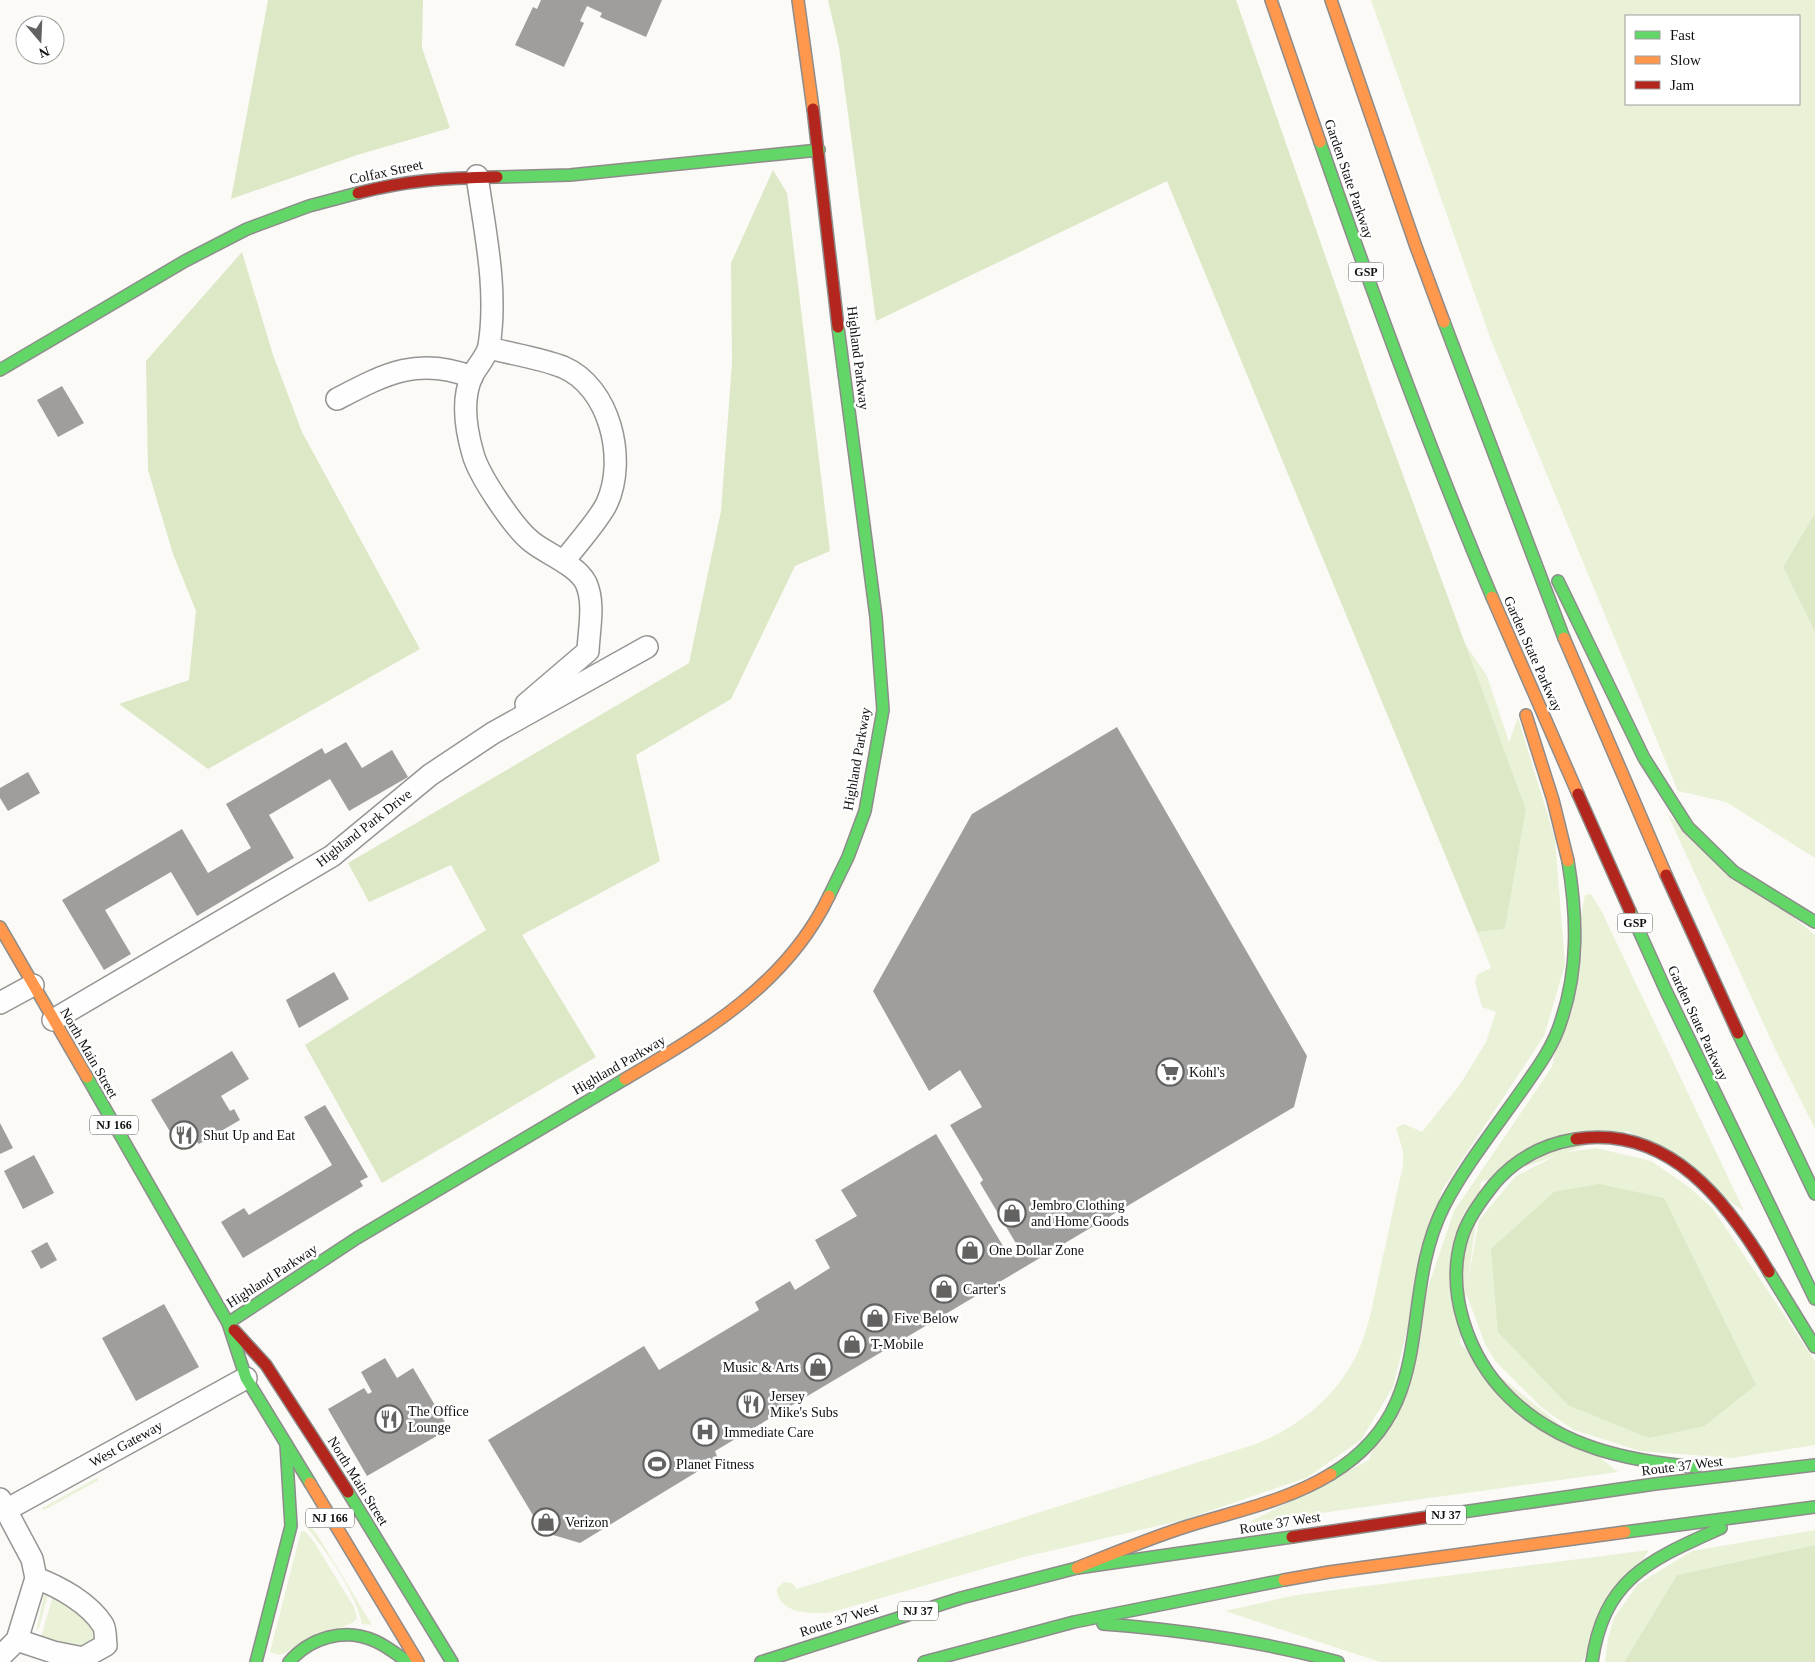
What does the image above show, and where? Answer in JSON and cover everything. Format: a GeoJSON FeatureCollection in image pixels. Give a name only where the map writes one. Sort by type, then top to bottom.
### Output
{"type":"FeatureCollection","features":[{"type":"Feature","properties":{"kind":"main road","name":"Highland Parkway"},"geometry":{"type":"LineString","coordinates":[[228,1323],[357,1238],[669,1054],[724,1018],[785,966],[819,918],[848,858],[865,811],[883,710],[876,617],[819,150],[798,0]]}},
{"type":"Feature","properties":{"kind":"main road","name":"Garden State Parkway"},"geometry":{"type":"LineString","coordinates":[[1271,0],[1353,237],[1468,541],[1515,652],[1666,991],[1815,1299]]}},
{"type":"Feature","properties":{"kind":"main road"},"geometry":{"type":"LineString","coordinates":[[1331,0],[1415,244],[1573,662],[1638,814],[1718,992],[1815,1194]]}},
{"type":"Feature","properties":{"kind":"main road","name":"Colfax Street"},"geometry":{"type":"LineString","coordinates":[[0,370],[185,262],[247,229],[308,206],[387,185],[431,178],[570,175],[783,152],[819,150]]}},
{"type":"Feature","properties":{"kind":"main road"},"geometry":{"type":"LineString","coordinates":[[1523,526],[1550,567],[1578,619],[1644,758],[1688,827],[1734,872],[1815,922]]}},
{"type":"Feature","properties":{"kind":"main road"},"geometry":{"type":"LineString","coordinates":[[1468,541],[1512,673]]}},
{"type":"Feature","properties":{"kind":"main road"},"geometry":{"type":"LineString","coordinates":[[1077,1568],[1168,1532],[1254,1508],[1305,1488],[1353,1460],[1376,1439],[1390,1419],[1405,1381],[1436,1224],[1456,1184],[1546,1053],[1560,1025],[1570,988],[1574,961],[1574,924],[1568,862],[1553,797],[1521,701]]}},
{"type":"Feature","properties":{"kind":"main road","name":"North Main Street"},"geometry":{"type":"LineString","coordinates":[[0,927],[228,1323],[246,1378],[418,1662]]}},
{"type":"Feature","properties":{"kind":"main road"},"geometry":{"type":"LineString","coordinates":[[1760,1472],[1641,1462],[1611,1455],[1563,1436],[1537,1420],[1513,1401],[1486,1369],[1472,1346],[1461,1320],[1455,1280],[1457,1253],[1466,1226],[1479,1201],[1497,1179],[1535,1152],[1564,1141],[1581,1138],[1613,1138],[1643,1146],[1671,1159],[1710,1190],[1748,1241],[1815,1347]]}},
{"type":"Feature","properties":{"kind":"main road","name":"North Main Street"},"geometry":{"type":"LineString","coordinates":[[228,1323],[266,1365],[320,1446],[452,1662]]}},
{"type":"Feature","properties":{"kind":"main road"},"geometry":{"type":"LineString","coordinates":[[256,1662],[292,1526],[286,1444]]}},
{"type":"Feature","properties":{"kind":"main road","name":"Route 37 West"},"geometry":{"type":"LineString","coordinates":[[761,1662],[952,1600],[1077,1568],[1656,1484],[1815,1465]]}},
{"type":"Feature","properties":{"kind":"main road"},"geometry":{"type":"LineString","coordinates":[[924,1662],[1074,1622],[1171,1601],[1329,1572],[1815,1507]]}},
{"type":"Feature","properties":{"kind":"main road"},"geometry":{"type":"LineString","coordinates":[[1592,1662],[1602,1616],[1626,1581],[1646,1565],[1668,1552],[1751,1516]]}},
{"type":"Feature","properties":{"kind":"main road"},"geometry":{"type":"LineString","coordinates":[[1074,1622],[1193,1632],[1268,1644],[1338,1662]]}},
{"type":"Feature","properties":{"kind":"main road"},"geometry":{"type":"LineString","coordinates":[[290,1662],[306,1645],[328,1636],[368,1638],[408,1662]]}},
{"type":"Feature","properties":{"kind":"street"},"geometry":{"type":"LineString","coordinates":[[477,176],[492,292],[488,348],[472,377],[466,400],[467,426],[476,463],[504,509],[531,541],[564,561],[585,582],[591,601],[588,651],[493,733]]}},
{"type":"Feature","properties":{"kind":"street"},"geometry":{"type":"LineString","coordinates":[[488,348],[564,367],[583,381],[603,407],[614,437],[617,460],[607,503],[564,561]]}},
{"type":"Feature","properties":{"kind":"street"},"geometry":{"type":"LineString","coordinates":[[337,399],[381,376],[417,368],[448,368],[472,377]]}},
{"type":"Feature","properties":{"kind":"street","name":"Highland Park Drive"},"geometry":{"type":"LineString","coordinates":[[53,1020],[332,856],[430,775],[456,757],[493,733],[647,647]]}},
{"type":"Feature","properties":{"kind":"street"},"geometry":{"type":"LineString","coordinates":[[0,1003],[33,985]]}},
{"type":"Feature","properties":{"kind":"street","name":"West Gateway"},"geometry":{"type":"LineString","coordinates":[[3,1504],[246,1378]]}},
{"type":"Feature","properties":{"kind":"street"},"geometry":{"type":"LineString","coordinates":[[0,1657],[17,1640],[36,1578],[32,1560],[3,1504]]}},
{"type":"Feature","properties":{"kind":"street"},"geometry":{"type":"LineString","coordinates":[[17,1640],[53,1652],[83,1658],[106,1645],[104,1626],[77,1599],[57,1586],[36,1578]]}},
{"type":"Feature","properties":{"kind":"green space"},"geometry":{"type":"Polygon","coordinates":[[[268,0],[423,0],[422,48],[450,128],[357,155],[231,199],[268,0]]]}},
{"type":"Feature","properties":{"kind":"green space"},"geometry":{"type":"Polygon","coordinates":[[[828,0],[1236,0],[1379,410],[1526,809],[1505,929],[1477,932],[1167,181],[876,321],[839,47],[828,0]]]}},
{"type":"Feature","properties":{"kind":"green space"},"geometry":{"type":"Polygon","coordinates":[[[1371,0],[1815,0],[1815,513],[1783,567],[1815,632],[1815,858],[1726,802],[1678,791],[1491,340],[1371,0]]]}},
{"type":"Feature","properties":{"kind":"green space"},"geometry":{"type":"Polygon","coordinates":[[[773,170],[787,193],[830,551],[795,566],[731,699],[636,755],[660,861],[522,935],[596,1057],[382,1183],[305,1045],[486,930],[451,865],[369,902],[348,863],[689,663],[721,511],[732,363],[731,263],[773,170]]]}},
{"type":"Feature","properties":{"kind":"green space"},"geometry":{"type":"Polygon","coordinates":[[[242,252],[273,355],[302,432],[420,649],[208,769],[119,704],[189,680],[196,611],[173,554],[148,470],[146,361],[242,252]]]}},
{"type":"Feature","properties":{"kind":"green space"},"geometry":{"type":"Polygon","coordinates":[[[1815,513],[1815,632],[1783,567],[1815,513]]]}},
{"type":"Feature","properties":{"kind":"green space"},"geometry":{"type":"Polygon","coordinates":[[[1465,644],[1487,676],[1509,742],[1518,718],[1555,839],[1565,965],[1544,1036],[1442,1190],[1393,1387],[1361,1440],[1306,1478],[1183,1520],[1024,1557],[832,1612],[806,1613],[789,1608],[778,1597],[777,1588],[784,1582],[792,1583],[797,1589],[1256,1444],[1292,1426],[1323,1401],[1337,1386],[1358,1352],[1370,1318],[1403,1165],[1403,1151],[1396,1128],[1404,1124],[1422,1132],[1461,1083],[1486,1042],[1496,1012],[1482,1007],[1475,982],[1477,975],[1491,968],[1477,932],[1505,929],[1526,809],[1465,644]]]}},
{"type":"Feature","properties":{"kind":"green space"},"geometry":{"type":"Polygon","coordinates":[[[1668,815],[1815,935],[1815,1129],[1777,1053],[1668,815]]]}},
{"type":"Feature","properties":{"kind":"green space"},"geometry":{"type":"Polygon","coordinates":[[[1591,894],[1601,910],[1744,1211],[1627,1131],[1481,1182],[1460,1344],[1618,1472],[1248,1523],[1369,1460],[1454,1211],[1552,1067],[1585,895],[1591,894]]]}},
{"type":"Feature","properties":{"kind":"green space"},"geometry":{"type":"Polygon","coordinates":[[[1596,1148],[1651,1161],[1689,1187],[1713,1209],[1815,1361],[1815,1445],[1732,1458],[1640,1451],[1574,1430],[1542,1408],[1496,1362],[1485,1344],[1466,1293],[1479,1220],[1516,1176],[1561,1153],[1596,1148]]]}},
{"type":"Feature","properties":{"kind":"green space"},"geometry":{"type":"Polygon","coordinates":[[[1599,1184],[1664,1198],[1756,1385],[1704,1426],[1649,1438],[1568,1405],[1498,1332],[1491,1249],[1554,1192],[1599,1184]]]}},
{"type":"Feature","properties":{"kind":"green space"},"geometry":{"type":"Polygon","coordinates":[[[97,1478],[99,1480],[44,1510],[42,1508],[97,1478]]]}},
{"type":"Feature","properties":{"kind":"green space"},"geometry":{"type":"Polygon","coordinates":[[[307,1522],[318,1536],[372,1625],[362,1624],[354,1599],[347,1586],[321,1545],[304,1524],[307,1522]]]}},
{"type":"Feature","properties":{"kind":"green space"},"geometry":{"type":"Polygon","coordinates":[[[1815,1530],[1815,1545],[1677,1575],[1624,1662],[1605,1662],[1608,1639],[1614,1618],[1638,1584],[1692,1551],[1815,1530]]]}},
{"type":"Feature","properties":{"kind":"green space"},"geometry":{"type":"Polygon","coordinates":[[[301,1531],[306,1532],[314,1542],[354,1607],[357,1618],[354,1622],[280,1655],[270,1652],[301,1531]]]}},
{"type":"Feature","properties":{"kind":"green space"},"geometry":{"type":"Polygon","coordinates":[[[1815,1545],[1815,1662],[1624,1662],[1677,1575],[1815,1545]]]}},
{"type":"Feature","properties":{"kind":"green space"},"geometry":{"type":"Polygon","coordinates":[[[1649,1550],[1582,1662],[1380,1662],[1225,1611],[1296,1595],[1649,1550]]]}},
{"type":"Feature","properties":{"kind":"green space"},"geometry":{"type":"Polygon","coordinates":[[[49,1591],[39,1628],[36,1632],[44,1596],[49,1591]]]}},
{"type":"Feature","properties":{"kind":"green space"},"geometry":{"type":"Polygon","coordinates":[[[54,1592],[57,1592],[95,1630],[95,1640],[78,1650],[41,1637],[54,1592]]]}},
{"type":"Feature","properties":{"kind":"building"},"geometry":{"type":"Polygon","coordinates":[[[541,0],[662,0],[646,37],[600,17],[602,13],[587,6],[580,21],[584,23],[564,67],[515,45],[533,7],[537,9],[541,0]]]}},
{"type":"Feature","properties":{"kind":"building"},"geometry":{"type":"Polygon","coordinates":[[[62,386],[84,423],[58,437],[37,400],[62,386]]]}},
{"type":"Feature","properties":{"kind":"building"},"geometry":{"type":"Polygon","coordinates":[[[1117,727],[1307,1056],[1294,1107],[715,1451],[718,1459],[580,1543],[543,1532],[488,1440],[644,1346],[659,1370],[759,1310],[755,1302],[790,1281],[795,1290],[830,1268],[815,1240],[857,1216],[841,1190],[936,1134],[1009,1256],[1020,1250],[980,1183],[983,1180],[950,1125],[982,1107],[960,1070],[929,1091],[873,991],[972,814],[1117,727]]]}},
{"type":"Feature","properties":{"kind":"building"},"geometry":{"type":"Polygon","coordinates":[[[346,742],[362,768],[392,750],[408,777],[349,811],[330,779],[269,815],[294,858],[197,916],[171,872],[105,910],[131,954],[104,970],[62,900],[182,829],[208,873],[251,848],[226,804],[322,748],[325,754],[346,742]]]}},
{"type":"Feature","properties":{"kind":"building"},"geometry":{"type":"Polygon","coordinates":[[[28,772],[40,793],[8,811],[0,798],[0,788],[28,772]]]}},
{"type":"Feature","properties":{"kind":"building"},"geometry":{"type":"Polygon","coordinates":[[[334,972],[349,999],[299,1028],[286,1000],[334,972]]]}},
{"type":"Feature","properties":{"kind":"building"},"geometry":{"type":"Polygon","coordinates":[[[232,1051],[249,1079],[221,1096],[230,1111],[234,1109],[240,1120],[199,1144],[196,1141],[181,1150],[151,1100],[232,1051]]]}},
{"type":"Feature","properties":{"kind":"building"},"geometry":{"type":"Polygon","coordinates":[[[325,1105],[368,1177],[360,1181],[363,1186],[243,1258],[221,1222],[244,1208],[249,1215],[332,1165],[304,1117],[325,1105]]]}},
{"type":"Feature","properties":{"kind":"building"},"geometry":{"type":"Polygon","coordinates":[[[0,1123],[13,1148],[0,1154],[0,1123]]]}},
{"type":"Feature","properties":{"kind":"building"},"geometry":{"type":"Polygon","coordinates":[[[34,1155],[54,1193],[23,1209],[4,1171],[34,1155]]]}},
{"type":"Feature","properties":{"kind":"building"},"geometry":{"type":"Polygon","coordinates":[[[47,1242],[57,1260],[41,1269],[31,1251],[47,1242]]]}},
{"type":"Feature","properties":{"kind":"building"},"geometry":{"type":"Polygon","coordinates":[[[164,1304],[199,1367],[136,1401],[102,1338],[164,1304]]]}},
{"type":"Feature","properties":{"kind":"building","name":"The Office Lounge"},"geometry":{"type":"Polygon","coordinates":[[[385,1358],[397,1378],[413,1368],[449,1429],[367,1476],[328,1409],[364,1388],[368,1394],[372,1392],[361,1372],[385,1358]]]}},
{"type":"Feature","properties":{"kind":"traffic: fast"},"geometry":{"type":"LineString","coordinates":[[1320,142],[1402,371],[1492,597]]}},
{"type":"Feature","properties":{"kind":"traffic: fast"},"geometry":{"type":"LineString","coordinates":[[497,177],[570,175],[819,150]]}},
{"type":"Feature","properties":{"kind":"traffic: fast"},"geometry":{"type":"LineString","coordinates":[[0,370],[185,261],[247,229],[309,206],[358,193]]}},
{"type":"Feature","properties":{"kind":"traffic: fast"},"geometry":{"type":"LineString","coordinates":[[1444,322],[1564,638]]}},
{"type":"Feature","properties":{"kind":"traffic: fast"},"geometry":{"type":"LineString","coordinates":[[829,896],[848,857],[865,811],[883,710],[876,617],[838,327]]}},
{"type":"Feature","properties":{"kind":"traffic: fast"},"geometry":{"type":"LineString","coordinates":[[1558,581],[1644,758],[1688,827],[1734,872],[1815,922]]}},
{"type":"Feature","properties":{"kind":"traffic: fast"},"geometry":{"type":"LineString","coordinates":[[1331,1474],[1366,1447],[1389,1417],[1403,1385],[1430,1242],[1444,1206],[1472,1160],[1540,1064],[1558,1030],[1571,982],[1575,942],[1573,901],[1568,861]]}},
{"type":"Feature","properties":{"kind":"traffic: fast"},"geometry":{"type":"LineString","coordinates":[[1630,911],[1666,991],[1815,1299]]}},
{"type":"Feature","properties":{"kind":"traffic: fast"},"geometry":{"type":"LineString","coordinates":[[1738,1033],[1815,1194]]}},
{"type":"Feature","properties":{"kind":"traffic: fast"},"geometry":{"type":"LineString","coordinates":[[87,1077],[228,1323],[246,1378],[310,1483]]}},
{"type":"Feature","properties":{"kind":"traffic: fast"},"geometry":{"type":"LineString","coordinates":[[228,1323],[357,1238],[625,1079]]}},
{"type":"Feature","properties":{"kind":"traffic: fast"},"geometry":{"type":"LineString","coordinates":[[1576,1139],[1564,1141],[1531,1154],[1503,1174],[1481,1201],[1466,1227],[1458,1255],[1456,1277],[1458,1300],[1471,1343],[1494,1381],[1529,1414],[1550,1428],[1572,1440],[1620,1455],[1645,1461],[1696,1467]]}},
{"type":"Feature","properties":{"kind":"traffic: fast"},"geometry":{"type":"LineString","coordinates":[[1769,1272],[1815,1347]]}},
{"type":"Feature","properties":{"kind":"traffic: fast"},"geometry":{"type":"LineString","coordinates":[[256,1662],[291,1526],[286,1444]]}},
{"type":"Feature","properties":{"kind":"traffic: fast"},"geometry":{"type":"LineString","coordinates":[[1435,1516],[1655,1484],[1815,1465]]}},
{"type":"Feature","properties":{"kind":"traffic: fast"},"geometry":{"type":"LineString","coordinates":[[348,1492],[452,1662]]}},
{"type":"Feature","properties":{"kind":"traffic: fast"},"geometry":{"type":"LineString","coordinates":[[1625,1532],[1815,1507]]}},
{"type":"Feature","properties":{"kind":"traffic: fast"},"geometry":{"type":"LineString","coordinates":[[1592,1662],[1598,1633],[1607,1610],[1619,1591],[1634,1575],[1652,1562],[1721,1528]]}},
{"type":"Feature","properties":{"kind":"traffic: fast"},"geometry":{"type":"LineString","coordinates":[[761,1662],[961,1598],[1077,1568],[1292,1537]]}},
{"type":"Feature","properties":{"kind":"traffic: fast"},"geometry":{"type":"LineString","coordinates":[[924,1662],[1074,1622],[1284,1580]]}},
{"type":"Feature","properties":{"kind":"traffic: fast"},"geometry":{"type":"LineString","coordinates":[[1103,1624],[1222,1637],[1338,1662]]}},
{"type":"Feature","properties":{"kind":"traffic: fast"},"geometry":{"type":"LineString","coordinates":[[289,1662],[297,1654],[317,1641],[340,1635],[363,1637],[379,1643],[408,1662]]}},
{"type":"Feature","properties":{"kind":"traffic: slow"},"geometry":{"type":"LineString","coordinates":[[798,0],[813,109]]}},
{"type":"Feature","properties":{"kind":"traffic: slow"},"geometry":{"type":"LineString","coordinates":[[1271,0],[1320,142]]}},
{"type":"Feature","properties":{"kind":"traffic: slow"},"geometry":{"type":"LineString","coordinates":[[1331,0],[1415,244],[1444,322]]}},
{"type":"Feature","properties":{"kind":"traffic: slow"},"geometry":{"type":"LineString","coordinates":[[1492,597],[1578,794]]}},
{"type":"Feature","properties":{"kind":"traffic: slow"},"geometry":{"type":"LineString","coordinates":[[1564,638],[1666,875]]}},
{"type":"Feature","properties":{"kind":"traffic: slow"},"geometry":{"type":"LineString","coordinates":[[1526,715],[1553,800],[1568,861]]}},
{"type":"Feature","properties":{"kind":"traffic: slow"},"geometry":{"type":"LineString","coordinates":[[625,1079],[714,1024],[767,980],[791,955],[811,927],[829,896]]}},
{"type":"Feature","properties":{"kind":"traffic: slow"},"geometry":{"type":"LineString","coordinates":[[0,927],[87,1077]]}},
{"type":"Feature","properties":{"kind":"traffic: slow"},"geometry":{"type":"LineString","coordinates":[[1077,1568],[1174,1531],[1279,1498],[1331,1474]]}},
{"type":"Feature","properties":{"kind":"traffic: slow"},"geometry":{"type":"LineString","coordinates":[[310,1483],[418,1662]]}},
{"type":"Feature","properties":{"kind":"traffic: slow"},"geometry":{"type":"LineString","coordinates":[[1284,1580],[1329,1572],[1625,1532]]}},
{"type":"Feature","properties":{"kind":"traffic: jam"},"geometry":{"type":"LineString","coordinates":[[813,109],[838,327]]}},
{"type":"Feature","properties":{"kind":"traffic: jam"},"geometry":{"type":"LineString","coordinates":[[358,193],[427,180],[497,177]]}},
{"type":"Feature","properties":{"kind":"traffic: jam"},"geometry":{"type":"LineString","coordinates":[[1578,794],[1630,911]]}},
{"type":"Feature","properties":{"kind":"traffic: jam"},"geometry":{"type":"LineString","coordinates":[[1666,875],[1738,1033]]}},
{"type":"Feature","properties":{"kind":"traffic: jam"},"geometry":{"type":"LineString","coordinates":[[1576,1139],[1609,1138],[1639,1144],[1667,1156],[1692,1174],[1714,1195],[1734,1219],[1769,1272]]}},
{"type":"Feature","properties":{"kind":"traffic: jam"},"geometry":{"type":"LineString","coordinates":[[234,1330],[266,1365],[348,1492]]}},
{"type":"Feature","properties":{"kind":"traffic: jam"},"geometry":{"type":"LineString","coordinates":[[1292,1537],[1435,1516]]}},
{"type":"Feature","properties":{"kind":"place","name":"Kohl's"},"geometry":{"type":"Point","coordinates":[1170,1072]}},
{"type":"Feature","properties":{"kind":"place","name":"Shut Up and Eat"},"geometry":{"type":"Point","coordinates":[184,1135]}},
{"type":"Feature","properties":{"kind":"place","name":"Jembro Clothing and Home Goods"},"geometry":{"type":"Point","coordinates":[1012,1213]}},
{"type":"Feature","properties":{"kind":"place","name":"One Dollar Zone"},"geometry":{"type":"Point","coordinates":[970,1250]}},
{"type":"Feature","properties":{"kind":"place","name":"Carter's"},"geometry":{"type":"Point","coordinates":[944,1289]}},
{"type":"Feature","properties":{"kind":"place","name":"Five Below"},"geometry":{"type":"Point","coordinates":[875,1318]}},
{"type":"Feature","properties":{"kind":"place","name":"T-Mobile"},"geometry":{"type":"Point","coordinates":[852,1344]}},
{"type":"Feature","properties":{"kind":"place","name":"Music & Arts"},"geometry":{"type":"Point","coordinates":[818,1367]}},
{"type":"Feature","properties":{"kind":"place","name":"Jersey Mike's Subs"},"geometry":{"type":"Point","coordinates":[751,1404]}},
{"type":"Feature","properties":{"kind":"place","name":"The Office Lounge"},"geometry":{"type":"Point","coordinates":[389,1419]}},
{"type":"Feature","properties":{"kind":"place","name":"Immediate Care"},"geometry":{"type":"Point","coordinates":[705,1432]}},
{"type":"Feature","properties":{"kind":"place","name":"Planet Fitness"},"geometry":{"type":"Point","coordinates":[657,1464]}},
{"type":"Feature","properties":{"kind":"place","name":"Verizon"},"geometry":{"type":"Point","coordinates":[546,1522]}}]}
